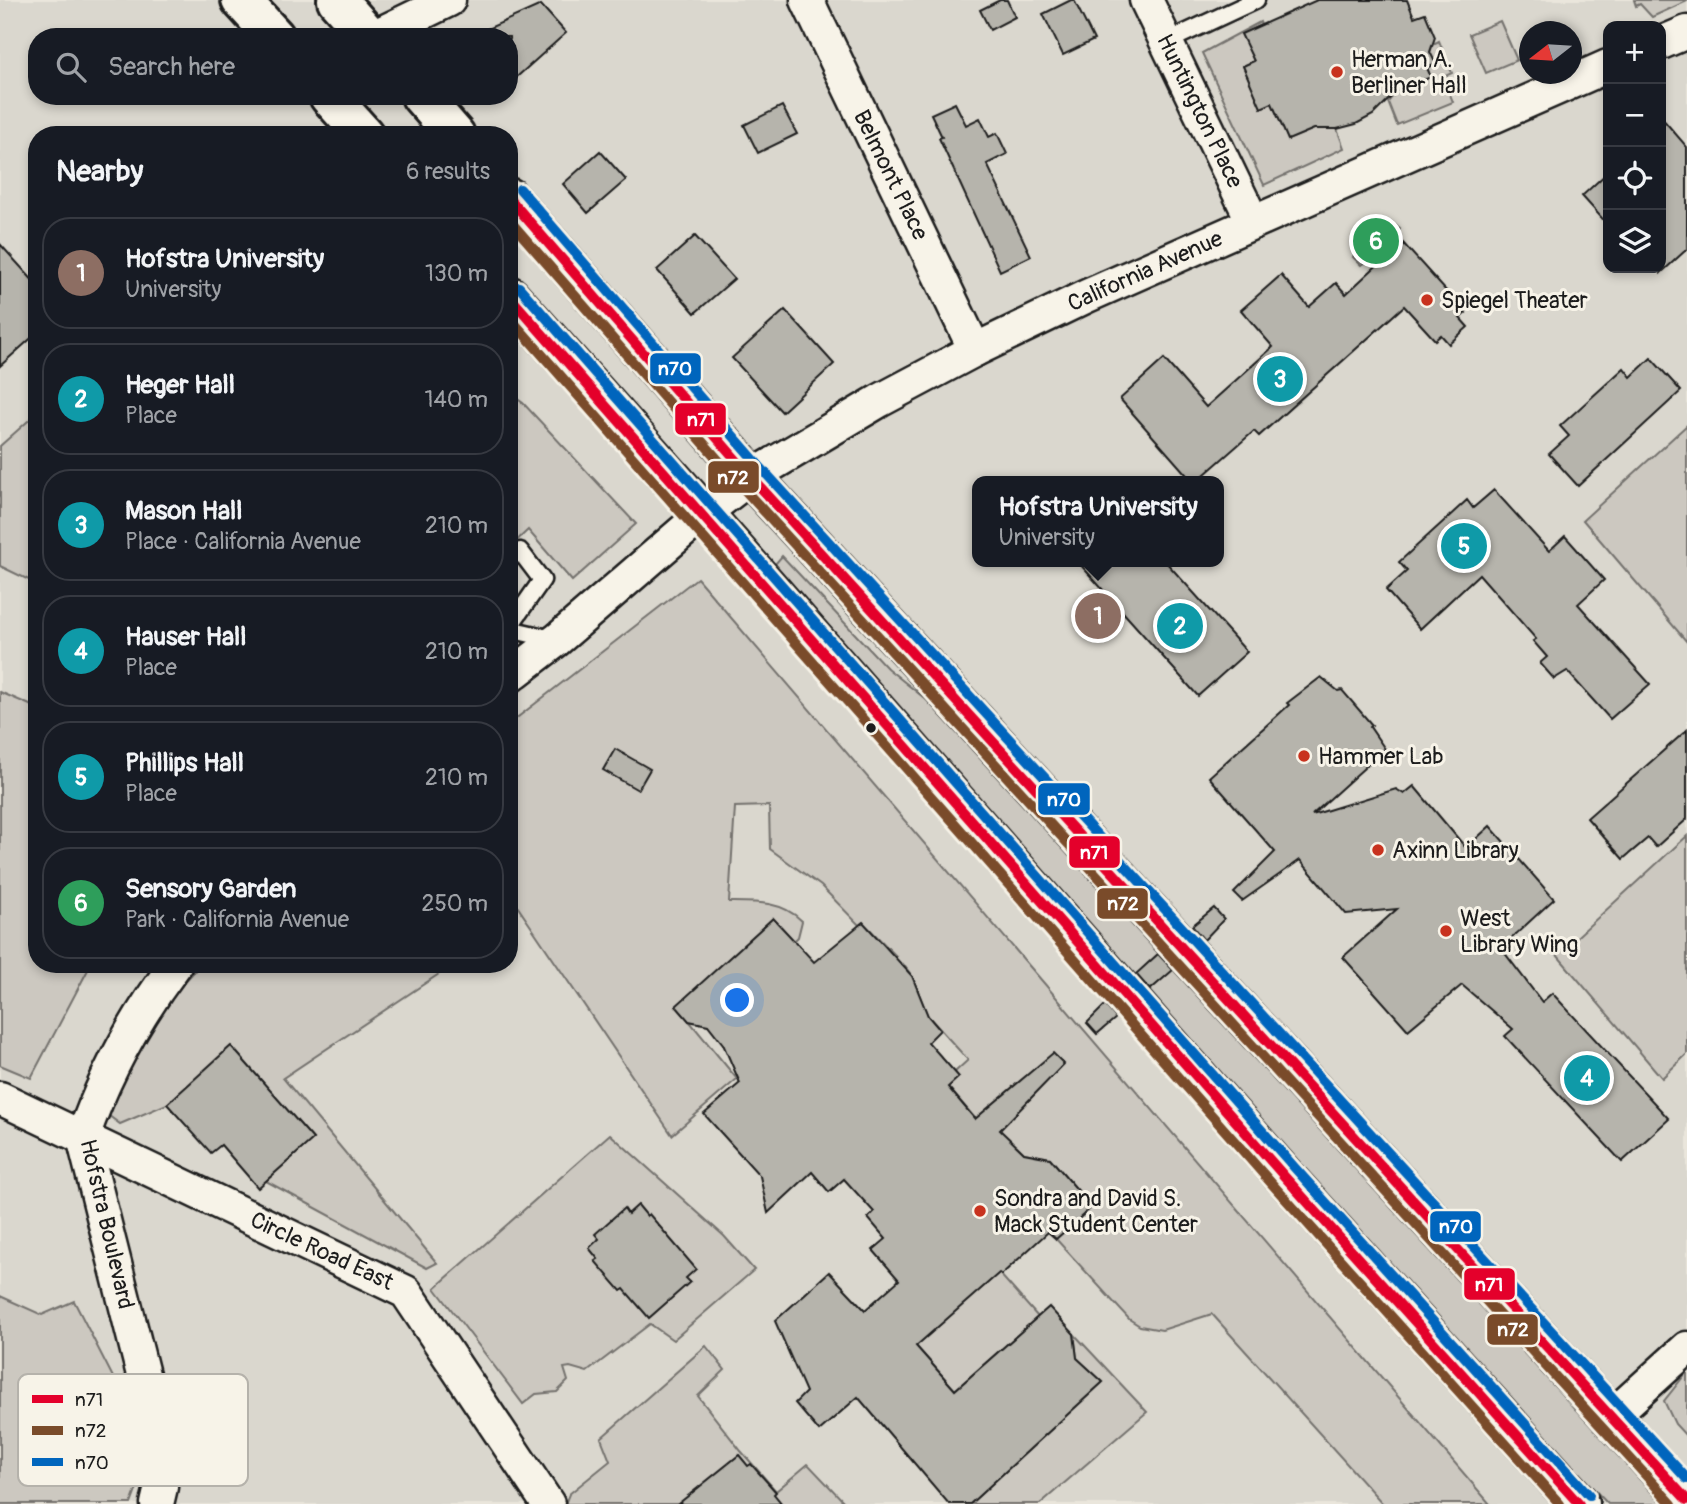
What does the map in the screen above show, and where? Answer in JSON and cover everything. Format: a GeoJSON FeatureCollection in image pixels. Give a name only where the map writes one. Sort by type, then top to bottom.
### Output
{"type":"FeatureCollection","features":[{"type":"Feature","properties":{"kind":"main road"},"geometry":{"type":"LineString","coordinates":[[241,0],[267,28]]}},
{"type":"Feature","properties":{"kind":"main road"},"geometry":{"type":"LineString","coordinates":[[337,0],[363,28]]}},
{"type":"Feature","properties":{"kind":"main road"},"geometry":{"type":"LineString","coordinates":[[337,105],[356,126]]}},
{"type":"Feature","properties":{"kind":"main road"},"geometry":{"type":"LineString","coordinates":[[429,105],[447,126]]}},
{"type":"Feature","properties":{"kind":"main road"},"geometry":{"type":"LineString","coordinates":[[518,208],[751,477],[1687,1500]]}},
{"type":"Feature","properties":{"kind":"main road"},"geometry":{"type":"LineString","coordinates":[[518,306],[704,514],[1284,1176],[1579,1504]]}},
{"type":"Feature","properties":{"kind":"street"},"geometry":{"type":"LineString","coordinates":[[390,28],[449,0]]}},
{"type":"Feature","properties":{"kind":"street","name":"Belmont Place"},"geometry":{"type":"LineString","coordinates":[[807,0],[975,350]]}},
{"type":"Feature","properties":{"kind":"street","name":"Huntington Place"},"geometry":{"type":"LineString","coordinates":[[1146,0],[1253,222]]}},
{"type":"Feature","properties":{"kind":"street"},"geometry":{"type":"LineString","coordinates":[[1666,41],[1687,32]]}},
{"type":"Feature","properties":{"kind":"street","name":"California Avenue"},"geometry":{"type":"LineString","coordinates":[[704,514],[751,477],[868,407],[975,350],[1087,296],[1603,68]]}},
{"type":"Feature","properties":{"kind":"street"},"geometry":{"type":"LineString","coordinates":[[518,670],[704,514]]}},
{"type":"Feature","properties":{"kind":"street","name":"Hofstra Boulevard"},"geometry":{"type":"LineString","coordinates":[[143,1374],[83,1137],[94,1105],[148,1001],[169,973]]}},
{"type":"Feature","properties":{"kind":"street","name":"Circle Road East"},"geometry":{"type":"LineString","coordinates":[[0,1098],[407,1292],[548,1504]]}},
{"type":"Feature","properties":{"kind":"street"},"geometry":{"type":"LineString","coordinates":[[1611,1417],[1687,1348]]}},
{"type":"Feature","properties":{"kind":"street","name":"Hofstra Boulevard"},"geometry":{"type":"LineString","coordinates":[[157,1504],[160,1486]]}},
{"type":"Feature","properties":{"kind":"lane"},"geometry":{"type":"LineString","coordinates":[[1166,42],[1256,0]]}},
{"type":"Feature","properties":{"kind":"lane"},"geometry":{"type":"LineString","coordinates":[[518,552],[520,551],[542,580],[518,615]]}},
{"type":"Feature","properties":{"kind":"lane"},"geometry":{"type":"LineString","coordinates":[[518,630],[557,639]]}},
{"type":"Feature","properties":{"kind":"shaded area"},"geometry":{"type":"Polygon","coordinates":[[[0,0],[1687,0],[1687,1504],[0,1504],[0,0]]]}},
{"type":"Feature","properties":{"kind":"shaded area"},"geometry":{"type":"Polygon","coordinates":[[[1634,0],[1687,1],[1652,17],[1640,4],[1636,6],[1634,0]]]}},
{"type":"Feature","properties":{"kind":"shaded area"},"geometry":{"type":"Polygon","coordinates":[[[1500,21],[1517,60],[1486,73],[1469,34],[1500,21]]]}},
{"type":"Feature","properties":{"kind":"shaded area"},"geometry":{"type":"Polygon","coordinates":[[[1260,22],[1261,25],[1242,34],[1254,61],[1243,66],[1261,107],[1272,103],[1288,140],[1314,129],[1337,129],[1344,148],[1264,185],[1202,53],[1260,22]]]}},
{"type":"Feature","properties":{"kind":"shaded area"},"geometry":{"type":"Polygon","coordinates":[[[1439,41],[1452,73],[1443,77],[1453,102],[1397,125],[1388,102],[1397,91],[1430,77],[1429,56],[1433,44],[1439,41]]]}},
{"type":"Feature","properties":{"kind":"shaded area"},"geometry":{"type":"Polygon","coordinates":[[[1391,222],[1400,229],[1386,252],[1361,265],[1353,257],[1365,231],[1391,222]]]}},
{"type":"Feature","properties":{"kind":"shaded area"},"geometry":{"type":"Polygon","coordinates":[[[518,399],[636,524],[572,581],[528,530],[518,539],[518,399]]]}},
{"type":"Feature","properties":{"kind":"shaded area"},"geometry":{"type":"Polygon","coordinates":[[[28,421],[28,580],[0,566],[0,446],[28,421]]]}},
{"type":"Feature","properties":{"kind":"shaded area"},"geometry":{"type":"Polygon","coordinates":[[[1687,425],[1687,642],[1583,520],[1687,425]]]}},
{"type":"Feature","properties":{"kind":"shaded area"},"geometry":{"type":"Polygon","coordinates":[[[782,556],[887,668],[979,742],[1667,1504],[1608,1504],[1500,1390],[1186,1039],[775,564],[782,556]]]}},
{"type":"Feature","properties":{"kind":"shaded area"},"geometry":{"type":"Polygon","coordinates":[[[697,578],[1490,1504],[1383,1504],[1212,1314],[1162,1330],[1140,1326],[1129,1319],[1056,1239],[1092,1207],[1050,1158],[1024,1153],[1017,1146],[1007,1155],[948,1087],[958,1077],[955,1072],[968,1060],[928,1016],[912,976],[903,964],[891,973],[885,966],[896,956],[863,922],[859,925],[821,886],[770,849],[769,806],[735,807],[729,902],[777,906],[794,914],[802,921],[798,937],[794,941],[773,918],[677,1006],[737,1079],[672,1135],[518,907],[518,717],[697,578]]]}},
{"type":"Feature","properties":{"kind":"shaded area"},"geometry":{"type":"Polygon","coordinates":[[[0,692],[28,704],[28,973],[86,973],[31,1078],[0,1065],[0,692]]]}},
{"type":"Feature","properties":{"kind":"shaded area"},"geometry":{"type":"Polygon","coordinates":[[[1687,836],[1687,1054],[1662,1078],[1557,955],[1687,836]]]}},
{"type":"Feature","properties":{"kind":"shaded area"},"geometry":{"type":"Polygon","coordinates":[[[193,973],[438,973],[283,1078],[437,1263],[427,1268],[266,1181],[313,1139],[232,1047],[167,1104],[120,1124],[101,1110],[159,1010],[193,973]]]}},
{"type":"Feature","properties":{"kind":"shaded area"},"geometry":{"type":"Polygon","coordinates":[[[610,1134],[724,1236],[754,1270],[673,1340],[650,1324],[587,1372],[564,1368],[568,1381],[557,1392],[536,1394],[523,1404],[435,1288],[610,1134]]]}},
{"type":"Feature","properties":{"kind":"shaded area"},"geometry":{"type":"Polygon","coordinates":[[[999,1273],[1038,1317],[955,1390],[916,1346],[999,1273]]]}},
{"type":"Feature","properties":{"kind":"shaded area"},"geometry":{"type":"Polygon","coordinates":[[[0,1296],[42,1315],[74,1301],[111,1374],[18,1374],[18,1486],[138,1486],[131,1504],[0,1504],[0,1296]]]}},
{"type":"Feature","properties":{"kind":"shaded area"},"geometry":{"type":"Polygon","coordinates":[[[1074,1334],[1147,1412],[1040,1504],[970,1504],[1103,1382],[1077,1358],[1074,1334]]]}},
{"type":"Feature","properties":{"kind":"shaded area"},"geometry":{"type":"Polygon","coordinates":[[[706,1346],[725,1370],[698,1396],[776,1491],[808,1464],[846,1504],[565,1504],[569,1494],[610,1461],[601,1438],[706,1346]]]}},
{"type":"Feature","properties":{"kind":"shaded area"},"geometry":{"type":"Polygon","coordinates":[[[1687,1372],[1687,1437],[1675,1424],[1664,1401],[1687,1372]]]}},
{"type":"Feature","properties":{"kind":"building"},"geometry":{"type":"Polygon","coordinates":[[[1000,0],[1007,0],[1015,17],[990,30],[980,10],[1000,0]]]}},
{"type":"Feature","properties":{"kind":"building"},"geometry":{"type":"Polygon","coordinates":[[[1074,0],[1094,40],[1063,55],[1043,14],[1074,0]]]}},
{"type":"Feature","properties":{"kind":"building","name":"Herman A. Berliner Hall"},"geometry":{"type":"Polygon","coordinates":[[[1317,0],[1407,0],[1414,17],[1425,13],[1435,37],[1430,52],[1436,64],[1427,68],[1431,77],[1397,91],[1373,115],[1356,124],[1337,129],[1314,129],[1288,140],[1272,103],[1261,108],[1243,66],[1254,61],[1241,34],[1317,0]]]}},
{"type":"Feature","properties":{"kind":"building"},"geometry":{"type":"Polygon","coordinates":[[[541,5],[566,33],[518,76],[518,28],[489,28],[541,5]]]}},
{"type":"Feature","properties":{"kind":"building"},"geometry":{"type":"Polygon","coordinates":[[[955,103],[966,125],[980,118],[989,137],[997,133],[1007,154],[987,164],[1031,256],[1000,271],[939,138],[942,137],[931,114],[955,103]]]}},
{"type":"Feature","properties":{"kind":"building"},"geometry":{"type":"Polygon","coordinates":[[[782,106],[797,134],[758,153],[744,125],[782,106]]]}},
{"type":"Feature","properties":{"kind":"building"},"geometry":{"type":"Polygon","coordinates":[[[1666,123],[1687,147],[1687,249],[1666,268],[1666,123]]]}},
{"type":"Feature","properties":{"kind":"building"},"geometry":{"type":"Polygon","coordinates":[[[600,151],[626,180],[588,213],[563,184],[600,151]]]}},
{"type":"Feature","properties":{"kind":"building"},"geometry":{"type":"Polygon","coordinates":[[[1603,177],[1603,219],[1582,196],[1603,177]]]}},
{"type":"Feature","properties":{"kind":"building"},"geometry":{"type":"Polygon","coordinates":[[[695,236],[734,279],[695,313],[657,270],[695,236]]]}},
{"type":"Feature","properties":{"kind":"building"},"geometry":{"type":"Polygon","coordinates":[[[1402,242],[1466,313],[1460,318],[1468,327],[1449,344],[1441,335],[1435,340],[1404,306],[1259,436],[1254,431],[1203,476],[1188,476],[1120,399],[1164,359],[1206,407],[1273,347],[1241,310],[1281,275],[1309,307],[1336,283],[1346,294],[1402,242]]]}},
{"type":"Feature","properties":{"kind":"building"},"geometry":{"type":"Polygon","coordinates":[[[0,244],[28,275],[28,341],[0,366],[0,244]]]}},
{"type":"Feature","properties":{"kind":"building"},"geometry":{"type":"Polygon","coordinates":[[[785,310],[834,364],[782,412],[732,358],[785,310]]]}},
{"type":"Feature","properties":{"kind":"building"},"geometry":{"type":"Polygon","coordinates":[[[1651,358],[1681,391],[1578,486],[1549,454],[1569,436],[1560,426],[1624,368],[1631,377],[1651,358]]]}},
{"type":"Feature","properties":{"kind":"building"},"geometry":{"type":"Polygon","coordinates":[[[1494,490],[1549,551],[1565,536],[1604,580],[1578,604],[1650,684],[1610,719],[1567,671],[1554,679],[1540,663],[1547,657],[1533,641],[1536,639],[1479,574],[1420,629],[1386,590],[1407,571],[1399,562],[1467,500],[1473,508],[1494,490]]]}},
{"type":"Feature","properties":{"kind":"building"},"geometry":{"type":"Polygon","coordinates":[[[1082,567],[1170,567],[1247,652],[1198,696],[1082,567]]]}},
{"type":"Feature","properties":{"kind":"building"},"geometry":{"type":"Polygon","coordinates":[[[1321,677],[1338,691],[1342,690],[1372,725],[1370,727],[1385,749],[1312,815],[1396,789],[1404,794],[1414,786],[1466,848],[1490,826],[1554,899],[1501,948],[1542,1002],[1552,993],[1669,1119],[1622,1162],[1505,1036],[1513,1029],[1462,985],[1408,1030],[1343,957],[1397,909],[1346,914],[1300,860],[1242,901],[1234,893],[1275,852],[1209,777],[1289,705],[1287,703],[1321,677]]]}},
{"type":"Feature","properties":{"kind":"building"},"geometry":{"type":"Polygon","coordinates":[[[1687,730],[1687,819],[1656,847],[1648,838],[1623,859],[1587,818],[1687,730]]]}},
{"type":"Feature","properties":{"kind":"building"},"geometry":{"type":"Polygon","coordinates":[[[615,749],[650,769],[638,790],[603,770],[615,749]]]}},
{"type":"Feature","properties":{"kind":"building"},"geometry":{"type":"Polygon","coordinates":[[[1214,908],[1224,919],[1204,940],[1192,926],[1214,908]]]}},
{"type":"Feature","properties":{"kind":"building","name":"Sondra and David S. Mack Student Center"},"geometry":{"type":"Polygon","coordinates":[[[773,918],[814,962],[863,922],[912,976],[928,1016],[940,1030],[928,1042],[959,1077],[948,1087],[975,1119],[1053,1053],[1064,1064],[1000,1130],[1024,1153],[1050,1158],[1092,1207],[1056,1239],[1048,1232],[916,1346],[955,1390],[1049,1307],[1074,1334],[1077,1358],[1103,1382],[970,1504],[949,1504],[858,1397],[819,1431],[795,1403],[806,1392],[775,1321],[829,1272],[865,1310],[899,1280],[873,1250],[886,1239],[868,1218],[874,1212],[844,1179],[829,1192],[812,1172],[768,1213],[760,1176],[704,1114],[740,1083],[723,1044],[708,1025],[689,1021],[676,1006],[773,918]]]}},
{"type":"Feature","properties":{"kind":"building"},"geometry":{"type":"Polygon","coordinates":[[[1158,954],[1173,970],[1150,990],[1136,974],[1158,954]]]}},
{"type":"Feature","properties":{"kind":"building"},"geometry":{"type":"Polygon","coordinates":[[[1105,1005],[1116,1018],[1097,1034],[1087,1023],[1105,1005]]]}},
{"type":"Feature","properties":{"kind":"building"},"geometry":{"type":"Polygon","coordinates":[[[231,1046],[313,1139],[258,1188],[221,1145],[211,1153],[167,1104],[231,1046]]]}},
{"type":"Feature","properties":{"kind":"building"},"geometry":{"type":"Polygon","coordinates":[[[638,1205],[647,1216],[649,1214],[696,1269],[686,1278],[690,1282],[649,1318],[595,1261],[598,1259],[589,1248],[599,1239],[595,1234],[624,1208],[628,1214],[638,1205]]]}},
{"type":"Feature","properties":{"kind":"building"},"geometry":{"type":"Polygon","coordinates":[[[739,1455],[748,1466],[751,1464],[776,1492],[774,1494],[782,1504],[678,1504],[739,1455]]]}},
{"type":"Feature","properties":{"kind":"transit line","name":"n70"},"geometry":{"type":"LineString","coordinates":[[520,189],[761,468],[1687,1479]]}},
{"type":"Feature","properties":{"kind":"transit line","name":"n71"},"geometry":{"type":"LineString","coordinates":[[518,208],[751,477],[1687,1500]]}},
{"type":"Feature","properties":{"kind":"transit line","name":"n72"},"geometry":{"type":"LineString","coordinates":[[518,230],[741,486],[1672,1504]]}},
{"type":"Feature","properties":{"kind":"transit line","name":"n70"},"geometry":{"type":"LineString","coordinates":[[519,287],[1294,1167],[1589,1495]]}},
{"type":"Feature","properties":{"kind":"transit line","name":"n71"},"geometry":{"type":"LineString","coordinates":[[518,306],[1284,1176],[1579,1504]]}},
{"type":"Feature","properties":{"kind":"transit line","name":"n72"},"geometry":{"type":"LineString","coordinates":[[518,327],[1273,1185],[1560,1504]]}},
{"type":"Feature","properties":{"kind":"place","name":"Herman A. Berliner Hall"},"geometry":{"type":"Point","coordinates":[1337,72]}},
{"type":"Feature","properties":{"kind":"place","name":"Sensory Garden"},"geometry":{"type":"Point","coordinates":[1376,241]}},
{"type":"Feature","properties":{"kind":"place","name":"Spiegel Theater"},"geometry":{"type":"Point","coordinates":[1427,300]}},
{"type":"Feature","properties":{"kind":"place","name":"Mason Hall"},"geometry":{"type":"Point","coordinates":[1280,379]}},
{"type":"Feature","properties":{"kind":"place","name":"Phillips Hall"},"geometry":{"type":"Point","coordinates":[1464,546]}},
{"type":"Feature","properties":{"kind":"place","name":"Hofstra University"},"geometry":{"type":"Point","coordinates":[1098,616]}},
{"type":"Feature","properties":{"kind":"place","name":"Heger Hall"},"geometry":{"type":"Point","coordinates":[1180,626]}},
{"type":"Feature","properties":{"kind":"place","name":"Hammer Lab"},"geometry":{"type":"Point","coordinates":[1304,756]}},
{"type":"Feature","properties":{"kind":"place","name":"Axinn Library"},"geometry":{"type":"Point","coordinates":[1378,850]}},
{"type":"Feature","properties":{"kind":"place","name":"West Library Wing"},"geometry":{"type":"Point","coordinates":[1446,931]}},
{"type":"Feature","properties":{"kind":"place","name":"Hauser Hall"},"geometry":{"type":"Point","coordinates":[1587,1078]}},
{"type":"Feature","properties":{"kind":"place","name":"Sondra and David S. Mack Student Center"},"geometry":{"type":"Point","coordinates":[980,1211]}}]}
